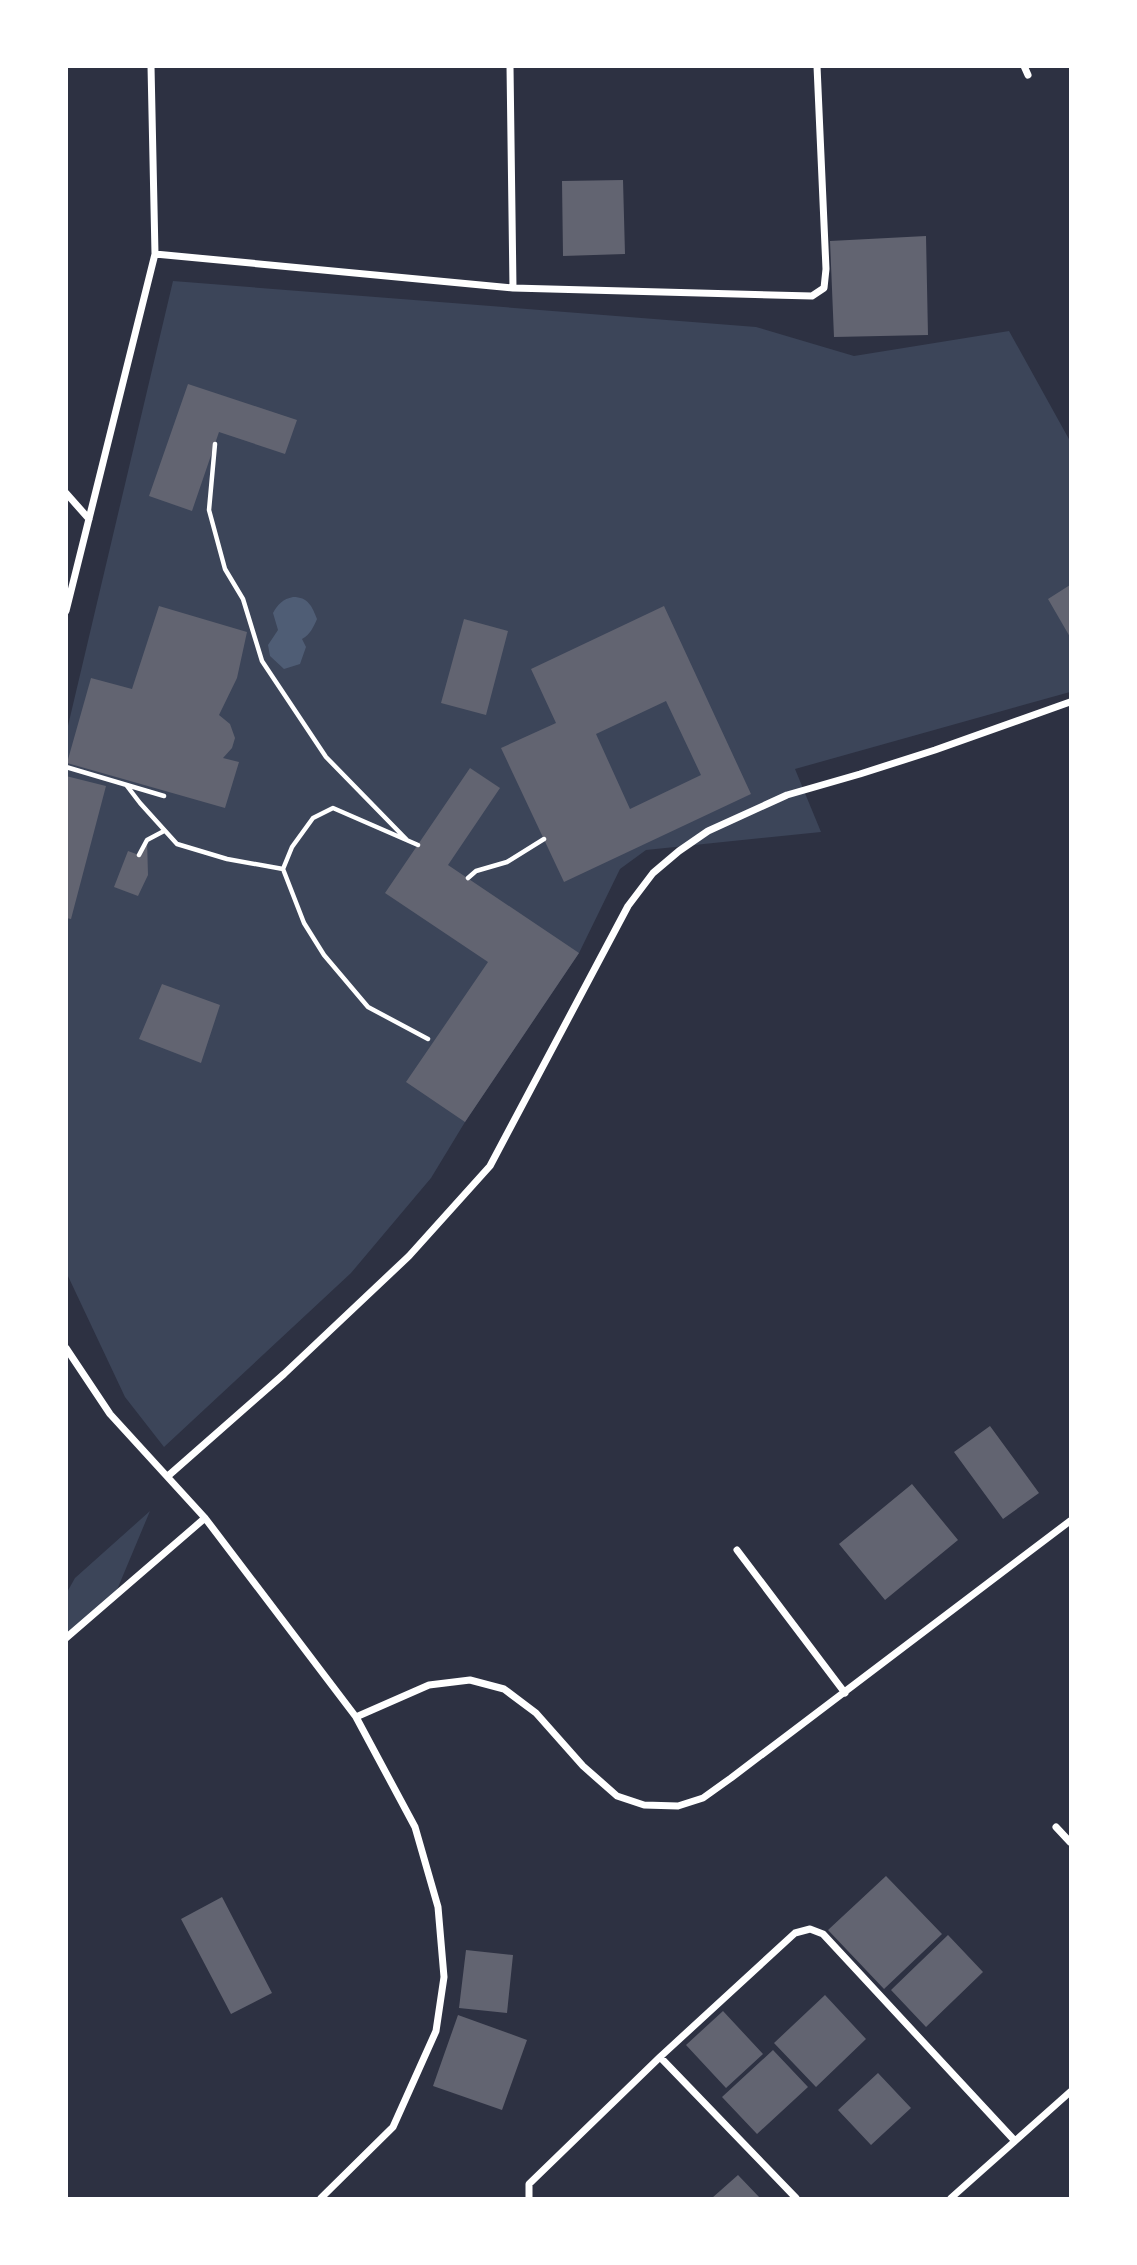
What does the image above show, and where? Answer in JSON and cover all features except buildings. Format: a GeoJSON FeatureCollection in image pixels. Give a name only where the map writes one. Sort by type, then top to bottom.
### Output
{"type":"FeatureCollection","features":[{"type":"Feature","properties":{"kind":"street"},"geometry":{"type":"LineString","coordinates":[[66,611],[155,254],[151,66]]}},
{"type":"Feature","properties":{"kind":"street"},"geometry":{"type":"LineString","coordinates":[[510,66],[513,288]]}},
{"type":"Feature","properties":{"kind":"street"},"geometry":{"type":"LineString","coordinates":[[155,254],[513,288],[812,296],[824,288],[826,269],[817,66]]}},
{"type":"Feature","properties":{"kind":"street"},"geometry":{"type":"LineString","coordinates":[[1024,66],[1028,75]]}},
{"type":"Feature","properties":{"kind":"street"},"geometry":{"type":"LineString","coordinates":[[66,493],[89,519]]}},
{"type":"Feature","properties":{"kind":"street"},"geometry":{"type":"LineString","coordinates":[[168,1476],[284,1374],[409,1256],[490,1166],[628,906],[653,873],[679,850],[708,831],[787,795],[922,754],[1070,702]]}},
{"type":"Feature","properties":{"kind":"street"},"geometry":{"type":"LineString","coordinates":[[66,1349],[110,1413],[205,1518],[356,1717],[415,1827],[438,1907],[444,1977],[436,2031],[393,2127],[321,2199]]}},
{"type":"Feature","properties":{"kind":"street"},"geometry":{"type":"LineString","coordinates":[[66,1638],[205,1518]]}},
{"type":"Feature","properties":{"kind":"street"},"geometry":{"type":"LineString","coordinates":[[356,1717],[429,1685],[470,1680],[504,1689],[536,1713],[583,1766],[617,1796],[644,1805],[678,1806],[703,1798],[1070,1521]]}},
{"type":"Feature","properties":{"kind":"street"},"geometry":{"type":"LineString","coordinates":[[737,1549],[845,1693]]}},
{"type":"Feature","properties":{"kind":"street"},"geometry":{"type":"LineString","coordinates":[[1056,1827],[1070,1842]]}},
{"type":"Feature","properties":{"kind":"street"},"geometry":{"type":"LineString","coordinates":[[529,2199],[529,2184],[660,2057],[795,1933],[810,1929],[823,1934],[1014,2141]]}},
{"type":"Feature","properties":{"kind":"street"},"geometry":{"type":"LineString","coordinates":[[660,2057],[796,2199]]}},
{"type":"Feature","properties":{"kind":"street"},"geometry":{"type":"LineString","coordinates":[[951,2199],[1070,2092]]}},
{"type":"Feature","properties":{"kind":"path"},"geometry":{"type":"LineString","coordinates":[[215,444],[209,510],[225,569],[243,599],[262,661],[326,757],[407,840]]}},
{"type":"Feature","properties":{"kind":"path"},"geometry":{"type":"LineString","coordinates":[[66,767],[164,796]]}},
{"type":"Feature","properties":{"kind":"path"},"geometry":{"type":"LineString","coordinates":[[127,786],[177,844],[227,859],[283,869]]}},
{"type":"Feature","properties":{"kind":"path"},"geometry":{"type":"LineString","coordinates":[[418,845],[333,808],[313,818],[292,847],[283,869],[303,923],[324,955],[359,997],[368,1007],[428,1039]]}},
{"type":"Feature","properties":{"kind":"path"},"geometry":{"type":"LineString","coordinates":[[139,855],[147,840],[164,831]]}},
{"type":"Feature","properties":{"kind":"path"},"geometry":{"type":"LineString","coordinates":[[468,878],[477,871],[507,862],[544,839]]}},
{"type":"Feature","properties":{"kind":"shaded area"},"geometry":{"type":"Polygon","coordinates":[[[173,281],[756,327],[854,356],[1009,331],[1070,441],[1070,692],[795,769],[821,832],[646,850],[620,869],[579,953],[465,1122],[431,1178],[351,1273],[164,1447],[125,1397],[67,1274],[67,730],[173,281]]]}},
{"type":"Feature","properties":{"kind":"shaded area"},"geometry":{"type":"Polygon","coordinates":[[[293,597],[309,603],[317,619],[302,639],[306,647],[300,664],[284,669],[270,656],[268,645],[278,630],[273,613],[281,602],[293,597]]]}},
{"type":"Feature","properties":{"kind":"shaded area"},"geometry":{"type":"Polygon","coordinates":[[[150,1511],[114,1597],[67,1642],[66,1594],[75,1578],[150,1511]]]}}]}
